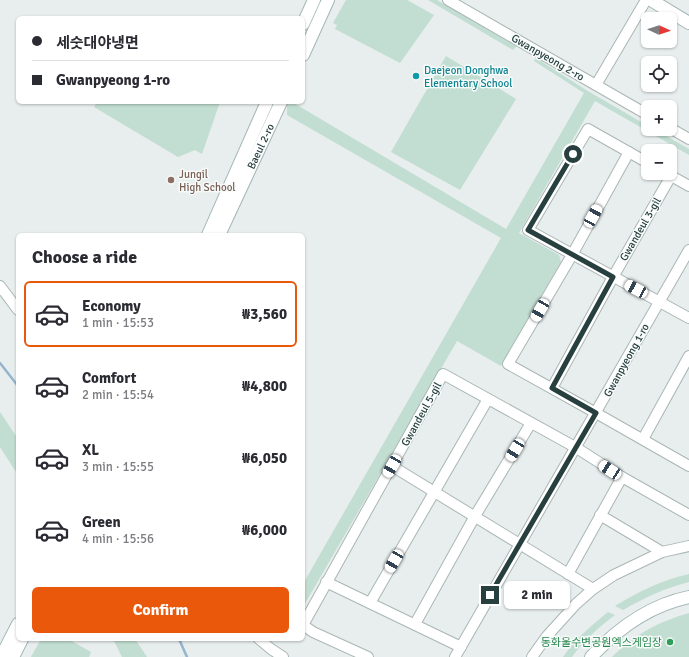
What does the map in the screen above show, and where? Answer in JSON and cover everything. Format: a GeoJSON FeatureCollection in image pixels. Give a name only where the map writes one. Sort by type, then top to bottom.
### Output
{"type":"FeatureCollection","features":[{"type":"Feature","properties":{"kind":"main road"},"geometry":{"type":"LineString","coordinates":[[305,20],[314,0]]}},
{"type":"Feature","properties":{"kind":"main road"},"geometry":{"type":"LineString","coordinates":[[305,51],[328,0]]}},
{"type":"Feature","properties":{"kind":"main road"},"geometry":{"type":"LineString","coordinates":[[651,0],[689,22]]}},
{"type":"Feature","properties":{"kind":"main road","name":"Baeul 2-ro"},"geometry":{"type":"LineString","coordinates":[[209,233],[266,104]]}},
{"type":"Feature","properties":{"kind":"main road","name":"Baeul 2-ro"},"geometry":{"type":"LineString","coordinates":[[220,233],[280,104]]}},
{"type":"Feature","properties":{"kind":"main road"},"geometry":{"type":"LineString","coordinates":[[591,657],[603,644],[645,613],[664,604],[686,597]]}},
{"type":"Feature","properties":{"kind":"main road"},"geometry":{"type":"LineString","coordinates":[[1,657],[16,628]]}},
{"type":"Feature","properties":{"kind":"main road"},"geometry":{"type":"LineString","coordinates":[[13,657],[21,641]]}},
{"type":"Feature","properties":{"kind":"street","name":"Gwanpyeong 2-ro"},"geometry":{"type":"LineString","coordinates":[[448,0],[641,111]]}},
{"type":"Feature","properties":{"kind":"street"},"geometry":{"type":"LineString","coordinates":[[596,85],[646,0]]}},
{"type":"Feature","properties":{"kind":"street"},"geometry":{"type":"LineString","coordinates":[[641,159],[588,129],[528,230],[689,318]]}},
{"type":"Feature","properties":{"kind":"street"},"geometry":{"type":"LineString","coordinates":[[677,132],[689,139]]}},
{"type":"Feature","properties":{"kind":"street"},"geometry":{"type":"LineString","coordinates":[[629,152],[572,255],[508,364],[688,464]]}},
{"type":"Feature","properties":{"kind":"street","name":"Gwandeul 3-gil"},"geometry":{"type":"LineString","coordinates":[[677,179],[689,186]]}},
{"type":"Feature","properties":{"kind":"street","name":"Gwandeul 3-gil"},"geometry":{"type":"LineString","coordinates":[[552,388],[665,180]]}},
{"type":"Feature","properties":{"kind":"street","name":"Gwanpyeong 1-ro"},"geometry":{"type":"LineString","coordinates":[[455,657],[689,250]]}},
{"type":"Feature","properties":{"kind":"street"},"geometry":{"type":"LineString","coordinates":[[0,286],[16,307]]}},
{"type":"Feature","properties":{"kind":"street"},"geometry":{"type":"LineString","coordinates":[[642,439],[689,356]]}},
{"type":"Feature","properties":{"kind":"street","name":"Gwandeul 5-gil"},"geometry":{"type":"LineString","coordinates":[[305,621],[443,374],[575,447],[622,477],[689,515]]}},
{"type":"Feature","properties":{"kind":"street"},"geometry":{"type":"LineString","coordinates":[[370,602],[488,399]]}},
{"type":"Feature","properties":{"kind":"street"},"geometry":{"type":"LineString","coordinates":[[414,624],[475,516],[531,423]]}},
{"type":"Feature","properties":{"kind":"street"},"geometry":{"type":"LineString","coordinates":[[392,466],[593,589]]}},
{"type":"Feature","properties":{"kind":"street"},"geometry":{"type":"LineString","coordinates":[[568,574],[622,477]]}},
{"type":"Feature","properties":{"kind":"street"},"geometry":{"type":"LineString","coordinates":[[600,515],[662,552]]}},
{"type":"Feature","properties":{"kind":"street"},"geometry":{"type":"LineString","coordinates":[[532,657],[546,636],[576,604],[593,589],[614,575],[662,552],[689,546]]}},
{"type":"Feature","properties":{"kind":"street"},"geometry":{"type":"LineString","coordinates":[[326,582],[461,647]]}},
{"type":"Feature","properties":{"kind":"street"},"geometry":{"type":"LineString","coordinates":[[305,626],[313,632],[368,657]]}},
{"type":"Feature","properties":{"kind":"street"},"geometry":{"type":"LineString","coordinates":[[262,641],[283,657]]}},
{"type":"Feature","properties":{"kind":"green space"},"geometry":{"type":"Polygon","coordinates":[[[346,0],[407,0],[434,15],[400,63],[335,29],[337,25],[333,23],[346,0]]]}},
{"type":"Feature","properties":{"kind":"green space"},"geometry":{"type":"Polygon","coordinates":[[[428,0],[437,0],[517,46],[513,50],[428,0]]]}},
{"type":"Feature","properties":{"kind":"green space"},"geometry":{"type":"Polygon","coordinates":[[[446,56],[516,99],[460,190],[391,152],[446,56]]]}},
{"type":"Feature","properties":{"kind":"green space"},"geometry":{"type":"Polygon","coordinates":[[[536,58],[586,90],[641,122],[641,127],[595,101],[519,233],[559,255],[561,262],[501,366],[457,341],[305,604],[305,581],[501,238],[287,115],[287,104],[295,104],[506,229],[584,93],[534,61],[536,58]]]}},
{"type":"Feature","properties":{"kind":"green space"},"geometry":{"type":"Polygon","coordinates":[[[96,104],[219,104],[202,154],[195,150],[178,157],[94,107],[96,104]]]}},
{"type":"Feature","properties":{"kind":"green space"},"geometry":{"type":"Polygon","coordinates":[[[656,136],[666,136],[689,149],[689,155],[677,148],[677,144],[670,144],[656,136]]]}},
{"type":"Feature","properties":{"kind":"green space"},"geometry":{"type":"Polygon","coordinates":[[[0,412],[16,436],[16,472],[0,447],[0,412]]]}},
{"type":"Feature","properties":{"kind":"green space"},"geometry":{"type":"Polygon","coordinates":[[[689,574],[689,582],[655,594],[623,610],[615,606],[650,587],[689,574]]]}},
{"type":"Feature","properties":{"kind":"green space"},"geometry":{"type":"Polygon","coordinates":[[[608,612],[615,615],[592,634],[572,657],[563,657],[589,628],[608,612]]]}},
{"type":"Feature","properties":{"kind":"green space","name":"동화울수변공원엑스게임장"},"geometry":{"type":"Polygon","coordinates":[[[689,613],[689,657],[612,657],[638,635],[667,620],[689,613]]]}},
{"type":"Feature","properties":{"kind":"green space"},"geometry":{"type":"Polygon","coordinates":[[[40,641],[72,641],[91,652],[89,657],[31,657],[40,641]]]}},
{"type":"Feature","properties":{"kind":"green space"},"geometry":{"type":"Polygon","coordinates":[[[114,641],[136,641],[147,657],[122,657],[114,641]]]}},
{"type":"Feature","properties":{"kind":"waterway"},"geometry":{"type":"LineString","coordinates":[[0,363],[16,383]]}},
{"type":"Feature","properties":{"kind":"waterway"},"geometry":{"type":"LineString","coordinates":[[180,641],[187,657]]}},
{"type":"Feature","properties":{"kind":"place","name":"Daejeon Donghwa Elementary School"},"geometry":{"type":"Point","coordinates":[416,76]}},
{"type":"Feature","properties":{"kind":"place","name":"Jungil High School"},"geometry":{"type":"Point","coordinates":[171,180]}},
{"type":"Feature","properties":{"kind":"place","name":"동화울수변공원엑스게임장"},"geometry":{"type":"Point","coordinates":[670,642]}},
{"type":"Feature","properties":{"kind":"route"},"geometry":{"type":"LineString","coordinates":[[490,595],[596,413],[552,388],[613,277],[528,230],[573,154]]}}]}
